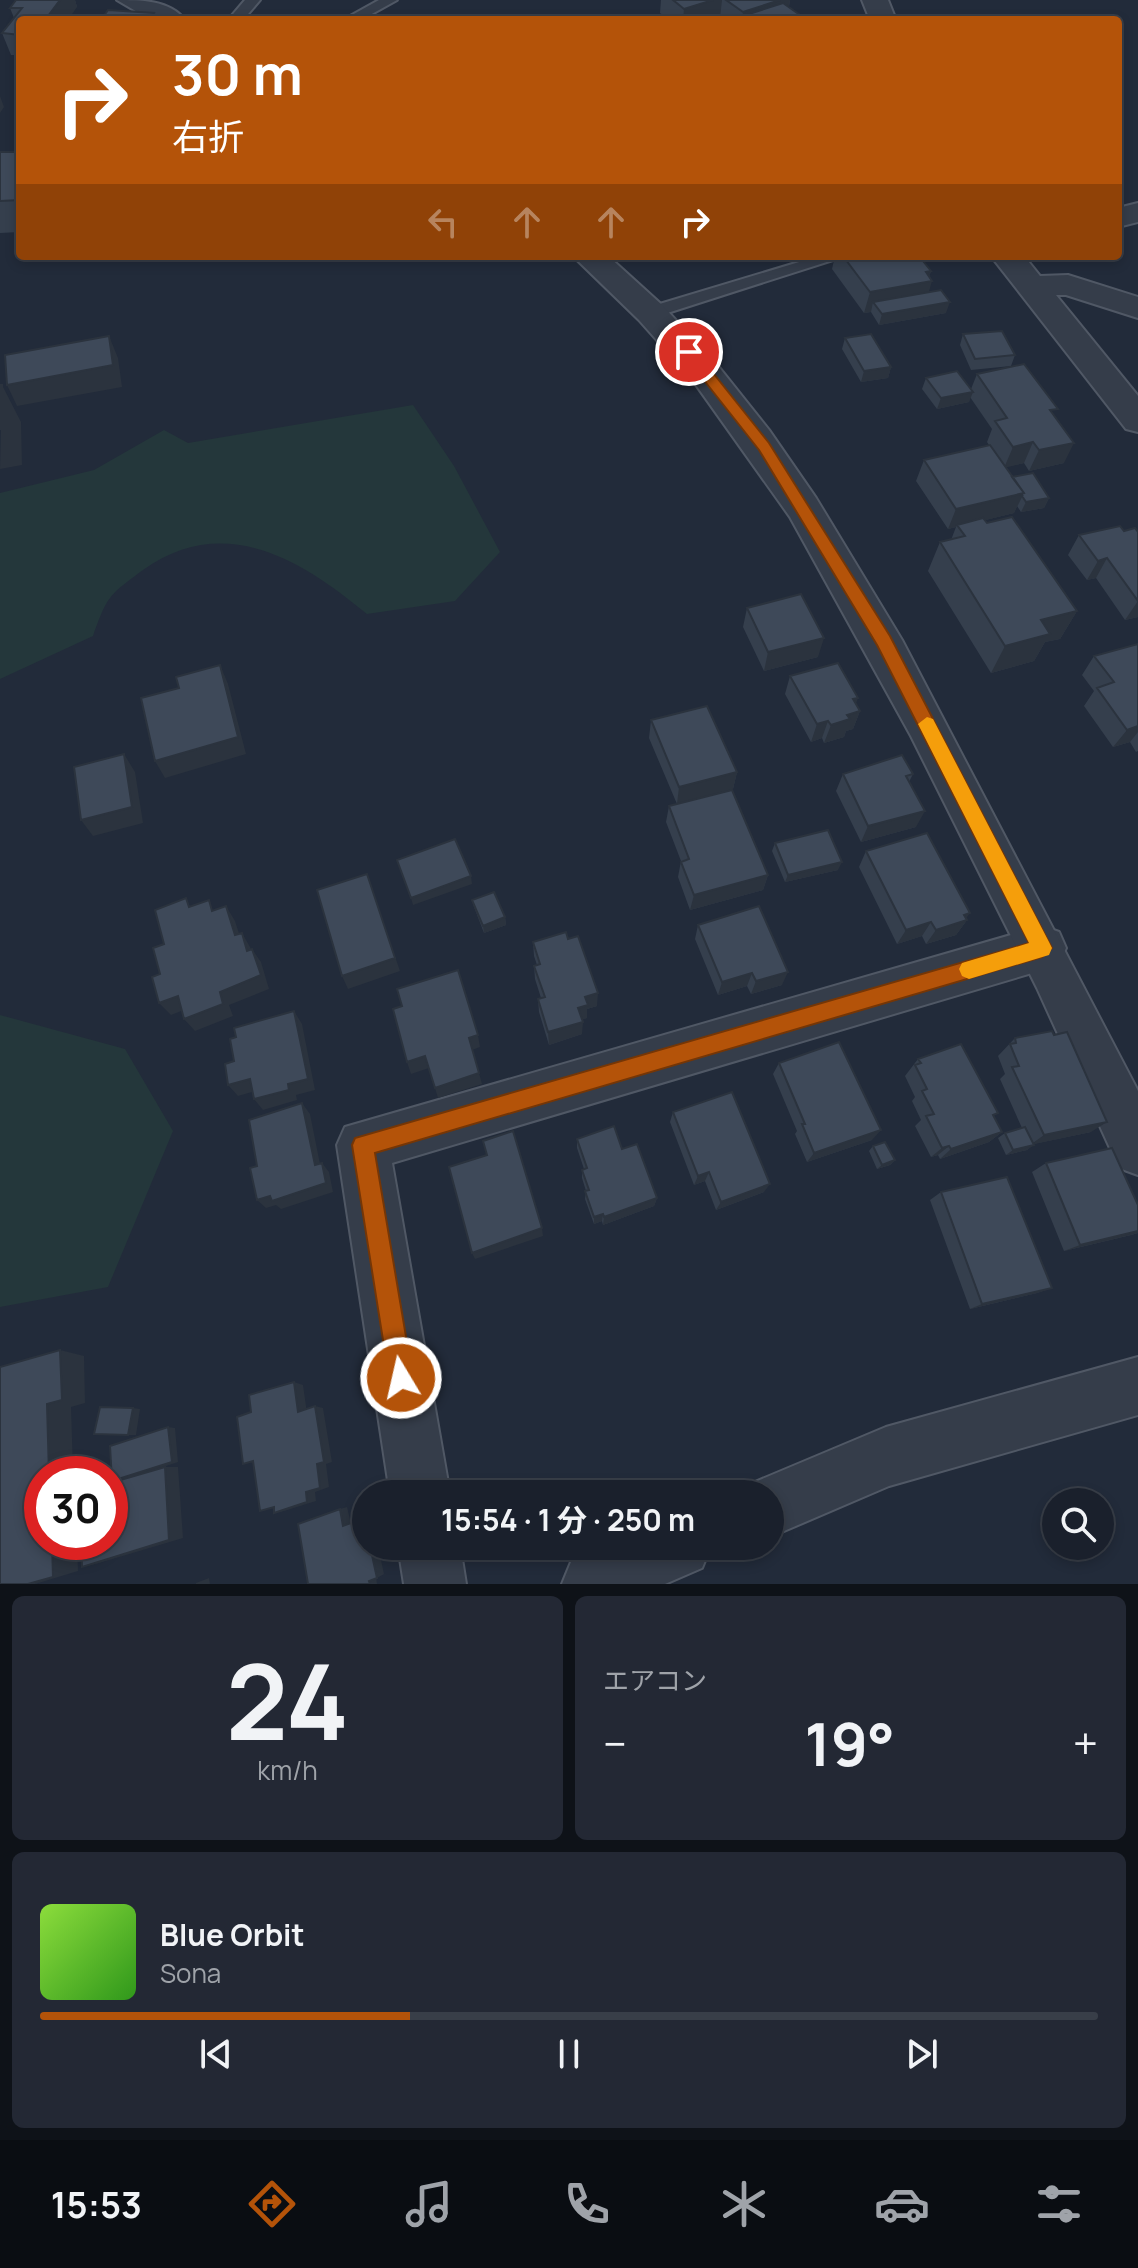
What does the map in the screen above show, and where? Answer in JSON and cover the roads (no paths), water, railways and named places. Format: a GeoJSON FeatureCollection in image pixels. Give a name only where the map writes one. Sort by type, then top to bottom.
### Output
{"type":"FeatureCollection","features":[{"type":"Feature","properties":{"kind":"street"},"geometry":{"type":"LineString","coordinates":[[130,0],[164,16]]}},
{"type":"Feature","properties":{"kind":"street"},"geometry":{"type":"LineString","coordinates":[[593,260],[689,352],[764,447],[828,548],[884,641],[1135,1136]]}},
{"type":"Feature","properties":{"kind":"street"},"geometry":{"type":"LineString","coordinates":[[1010,260],[1138,420]]}},
{"type":"Feature","properties":{"kind":"street"},"geometry":{"type":"LineString","coordinates":[[1031,286],[1068,285],[1138,308]]}},
{"type":"Feature","properties":{"kind":"street"},"geometry":{"type":"LineString","coordinates":[[418,1480],[363,1145],[1042,948]]}},
{"type":"Feature","properties":{"kind":"street"},"geometry":{"type":"LineString","coordinates":[[784,1501],[886,1457],[1138,1386]]}},
{"type":"Feature","properties":{"kind":"street"},"geometry":{"type":"LineString","coordinates":[[431,1560],[435,1584]]}},
{"type":"Feature","properties":{"kind":"street"},"geometry":{"type":"LineString","coordinates":[[593,1584],[648,1560]]}},
{"type":"Feature","properties":{"kind":"lane"},"geometry":{"type":"LineString","coordinates":[[239,16],[253,0]]}},
{"type":"Feature","properties":{"kind":"lane"},"geometry":{"type":"LineString","coordinates":[[358,16],[390,0]]}},
{"type":"Feature","properties":{"kind":"lane"},"geometry":{"type":"LineString","coordinates":[[649,313],[824,260]]}}]}
